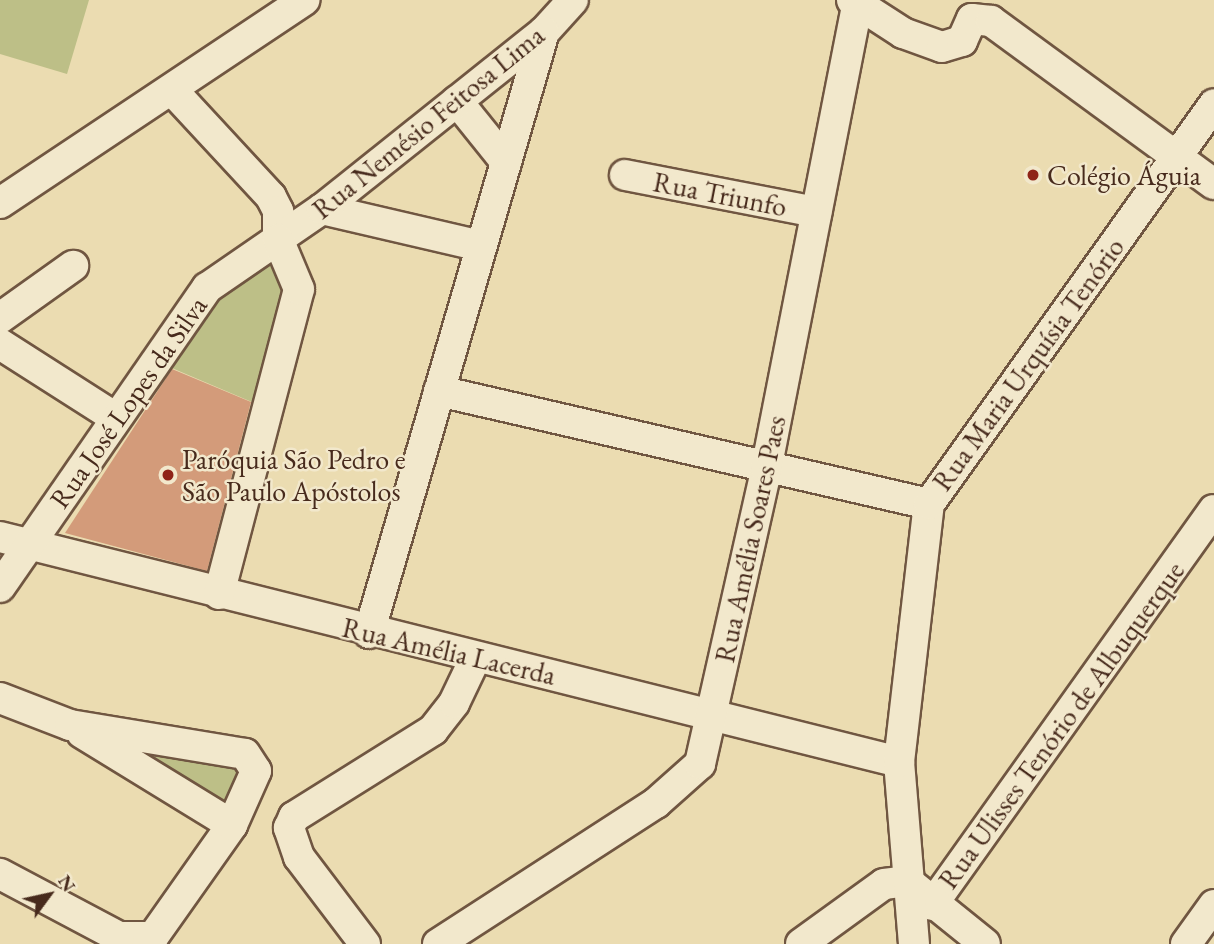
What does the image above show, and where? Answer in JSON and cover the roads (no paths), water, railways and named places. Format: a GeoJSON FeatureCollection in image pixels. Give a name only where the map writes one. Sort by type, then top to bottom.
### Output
{"type":"FeatureCollection","features":[{"type":"Feature","properties":{"kind":"street"},"geometry":{"type":"LineString","coordinates":[[0,203],[173,91],[304,0]]}},
{"type":"Feature","properties":{"kind":"street","name":"Rua Nemésio Feitosa Lima"},"geometry":{"type":"LineString","coordinates":[[278,239],[322,209],[544,32],[573,0]]}},
{"type":"Feature","properties":{"kind":"street"},"geometry":{"type":"LineString","coordinates":[[856,1],[903,33],[942,47],[962,41],[972,19],[991,21],[1214,184]]}},
{"type":"Feature","properties":{"kind":"street","name":"Rua Amélia Soares Paes"},"geometry":{"type":"LineString","coordinates":[[438,944],[686,779],[700,764],[766,470],[856,1]]}},
{"type":"Feature","properties":{"kind":"street"},"geometry":{"type":"LineString","coordinates":[[369,633],[544,32]]}},
{"type":"Feature","properties":{"kind":"street"},"geometry":{"type":"LineString","coordinates":[[173,91],[271,197],[278,211],[278,239],[296,276],[298,295],[219,594]]}},
{"type":"Feature","properties":{"kind":"street"},"geometry":{"type":"LineString","coordinates":[[457,101],[506,162]]}},
{"type":"Feature","properties":{"kind":"street","name":"Rua Maria Urquísia Tenório"},"geometry":{"type":"LineString","coordinates":[[914,944],[899,762],[929,504],[1214,104]]}},
{"type":"Feature","properties":{"kind":"street","name":"Rua Triunfo"},"geometry":{"type":"LineString","coordinates":[[625,175],[816,212]]}},
{"type":"Feature","properties":{"kind":"street"},"geometry":{"type":"LineString","coordinates":[[322,209],[481,246]]}},
{"type":"Feature","properties":{"kind":"street","name":"Rua José Lopes da Silva"},"geometry":{"type":"LineString","coordinates":[[0,587],[114,418],[207,288],[278,239]]}},
{"type":"Feature","properties":{"kind":"street"},"geometry":{"type":"LineString","coordinates":[[0,318],[73,266]]}},
{"type":"Feature","properties":{"kind":"street"},"geometry":{"type":"LineString","coordinates":[[0,344],[114,418]]}},
{"type":"Feature","properties":{"kind":"street"},"geometry":{"type":"LineString","coordinates":[[439,391],[766,470],[929,504]]}},
{"type":"Feature","properties":{"kind":"street","name":"Rua Ulisses Tenório de Albuquerque"},"geometry":{"type":"LineString","coordinates":[[932,905],[1214,510]]}},
{"type":"Feature","properties":{"kind":"street","name":"Rua Amélia Lacerda"},"geometry":{"type":"LineString","coordinates":[[0,537],[28,547],[369,633],[712,712],[899,762]]}},
{"type":"Feature","properties":{"kind":"street"},"geometry":{"type":"LineString","coordinates":[[365,944],[292,846],[289,828],[309,806],[433,730],[454,703],[475,659]]}},
{"type":"Feature","properties":{"kind":"street"},"geometry":{"type":"LineString","coordinates":[[0,698],[70,725],[232,825]]}},
{"type":"Feature","properties":{"kind":"street"},"geometry":{"type":"LineString","coordinates":[[0,874],[119,937],[141,940],[153,937],[166,924],[232,825],[256,771],[245,754],[70,725]]}},
{"type":"Feature","properties":{"kind":"street"},"geometry":{"type":"LineString","coordinates":[[801,944],[884,884],[907,881],[932,905],[985,944]]}},
{"type":"Feature","properties":{"kind":"street"},"geometry":{"type":"LineString","coordinates":[[1186,944],[1214,905]]}},
{"type":"Feature","properties":{"kind":"place","name":"Colégio Águia"},"geometry":{"type":"Point","coordinates":[1033,175]}},
{"type":"Feature","properties":{"kind":"place","name":"Paróquia São Pedro e São Paulo Apóstolos"},"geometry":{"type":"Point","coordinates":[168,475]}}]}
